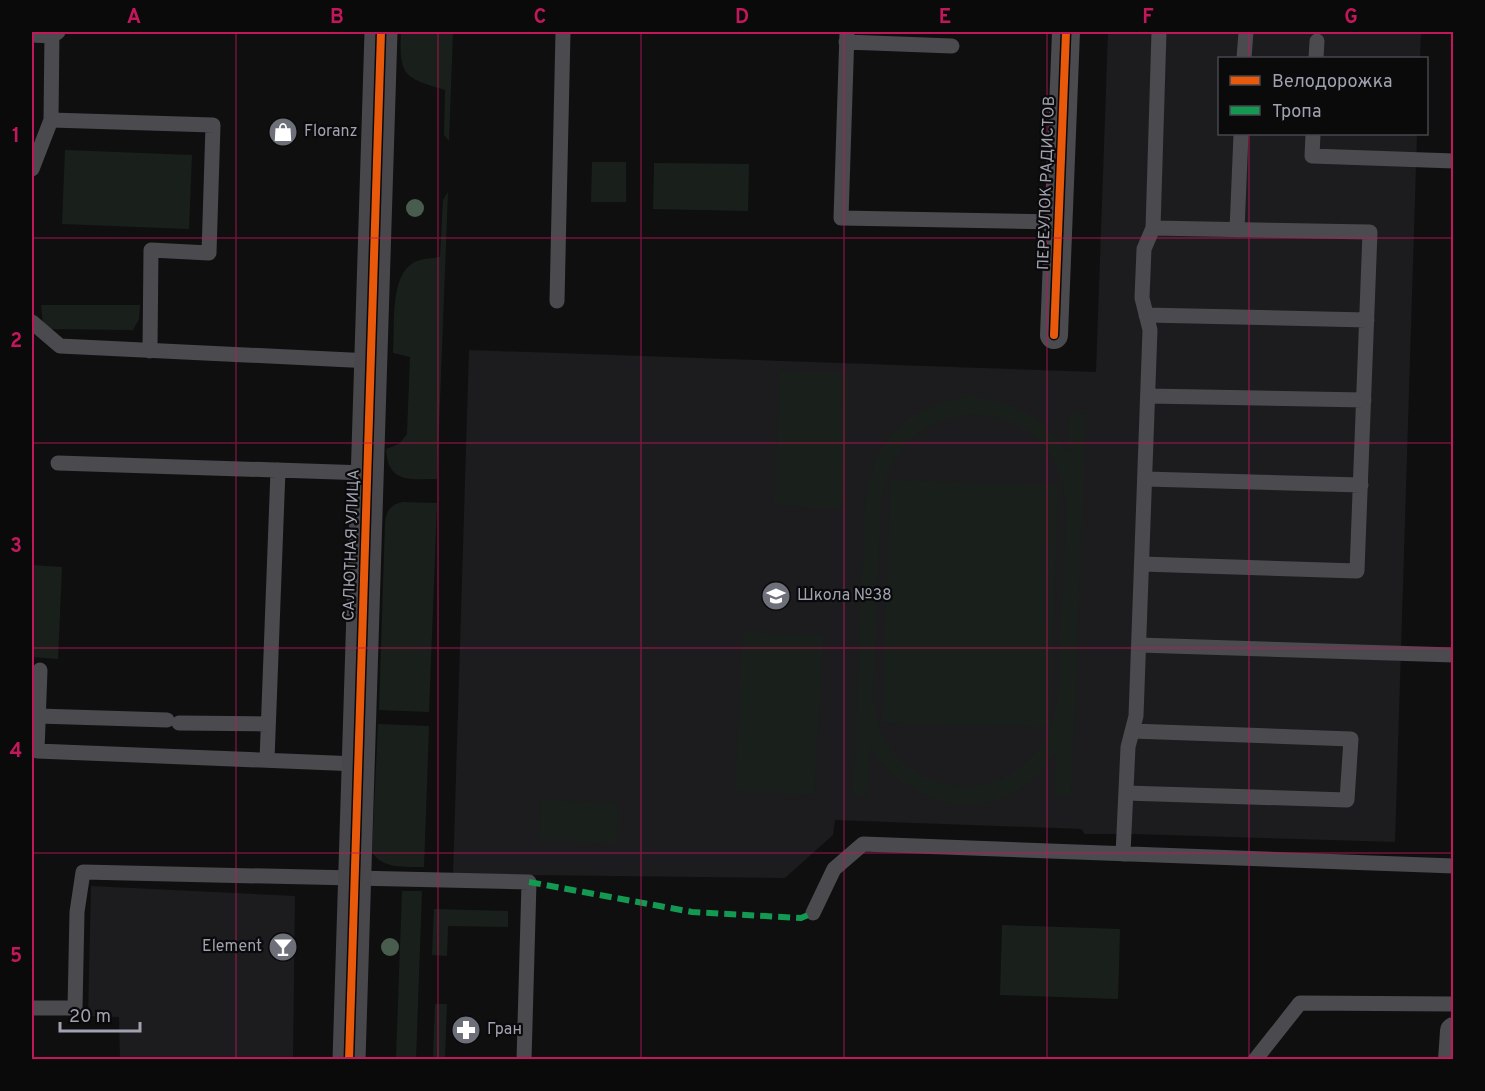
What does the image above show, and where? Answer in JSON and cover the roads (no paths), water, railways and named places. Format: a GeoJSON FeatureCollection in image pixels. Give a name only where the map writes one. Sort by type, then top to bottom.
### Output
{"type":"FeatureCollection","features":[{"type":"Feature","properties":{"kind":"street","name":"САЛЮТНАЯ УЛИЦА"},"geometry":{"type":"LineString","coordinates":[[349,1059],[381,32]]}},
{"type":"Feature","properties":{"kind":"street","name":"ПЕРЕУЛОК РАДИСТОВ"},"geometry":{"type":"LineString","coordinates":[[1054,335],[1066,32]]}},
{"type":"Feature","properties":{"kind":"street"},"geometry":{"type":"LineString","coordinates":[[1452,1059],[1454,1030]]}},
{"type":"Feature","properties":{"kind":"lane"},"geometry":{"type":"LineString","coordinates":[[557,301],[563,32]]}},
{"type":"Feature","properties":{"kind":"lane"},"geometry":{"type":"LineString","coordinates":[[1122,854],[1128,747],[1136,716],[1150,330],[1142,298],[1144,249],[1153,228],[1159,32]]}},
{"type":"Feature","properties":{"kind":"lane"},"geometry":{"type":"LineString","coordinates":[[1244,57],[1246,32]]}},
{"type":"Feature","properties":{"kind":"lane"},"geometry":{"type":"LineString","coordinates":[[32,35],[54,33],[51,120],[32,169]]}},
{"type":"Feature","properties":{"kind":"lane"},"geometry":{"type":"LineString","coordinates":[[952,46],[847,37],[841,218],[1059,222]]}},
{"type":"Feature","properties":{"kind":"lane"},"geometry":{"type":"LineString","coordinates":[[1316,57],[1317,41]]}},
{"type":"Feature","properties":{"kind":"lane"},"geometry":{"type":"LineString","coordinates":[[51,120],[213,125],[209,253],[151,250],[150,351]]}},
{"type":"Feature","properties":{"kind":"lane"},"geometry":{"type":"LineString","coordinates":[[1237,230],[1241,135]]}},
{"type":"Feature","properties":{"kind":"lane"},"geometry":{"type":"LineString","coordinates":[[1313,135],[1312,156],[1454,161]]}},
{"type":"Feature","properties":{"kind":"lane"},"geometry":{"type":"LineString","coordinates":[[1142,564],[1357,571],[1370,232],[1153,228]]}},
{"type":"Feature","properties":{"kind":"lane"},"geometry":{"type":"LineString","coordinates":[[1146,315],[1367,320]]}},
{"type":"Feature","properties":{"kind":"lane"},"geometry":{"type":"LineString","coordinates":[[32,322],[60,346],[371,361]]}},
{"type":"Feature","properties":{"kind":"lane"},"geometry":{"type":"LineString","coordinates":[[1148,396],[1364,400]]}},
{"type":"Feature","properties":{"kind":"lane"},"geometry":{"type":"LineString","coordinates":[[58,463],[367,473]]}},
{"type":"Feature","properties":{"kind":"lane"},"geometry":{"type":"LineString","coordinates":[[267,760],[278,470]]}},
{"type":"Feature","properties":{"kind":"lane"},"geometry":{"type":"LineString","coordinates":[[1145,479],[1361,485]]}},
{"type":"Feature","properties":{"kind":"lane"},"geometry":{"type":"LineString","coordinates":[[1139,645],[1454,655]]}},
{"type":"Feature","properties":{"kind":"lane"},"geometry":{"type":"LineString","coordinates":[[40,670],[37,751],[358,764]]}},
{"type":"Feature","properties":{"kind":"lane"},"geometry":{"type":"LineString","coordinates":[[38,716],[268,724]]}},
{"type":"Feature","properties":{"kind":"lane"},"geometry":{"type":"LineString","coordinates":[[1125,793],[1347,800],[1351,738],[1132,731]]}},
{"type":"Feature","properties":{"kind":"lane"},"geometry":{"type":"LineString","coordinates":[[813,913],[834,868],[863,844],[1454,866]]}},
{"type":"Feature","properties":{"kind":"lane"},"geometry":{"type":"LineString","coordinates":[[32,1008],[75,1008],[77,912],[83,872],[529,882],[524,1059]]}},
{"type":"Feature","properties":{"kind":"lane"},"geometry":{"type":"LineString","coordinates":[[1255,1059],[1300,1003],[1454,1004]]}},
{"type":"Feature","properties":{"kind":"place","name":"Floranz"},"geometry":{"type":"Point","coordinates":[283,132]}},
{"type":"Feature","properties":{"kind":"place","name":"Школа №38"},"geometry":{"type":"Point","coordinates":[776,596]}},
{"type":"Feature","properties":{"kind":"place","name":"Element"},"geometry":{"type":"Point","coordinates":[283,947]}},
{"type":"Feature","properties":{"kind":"place","name":"Гран"},"geometry":{"type":"Point","coordinates":[466,1030]}}]}
